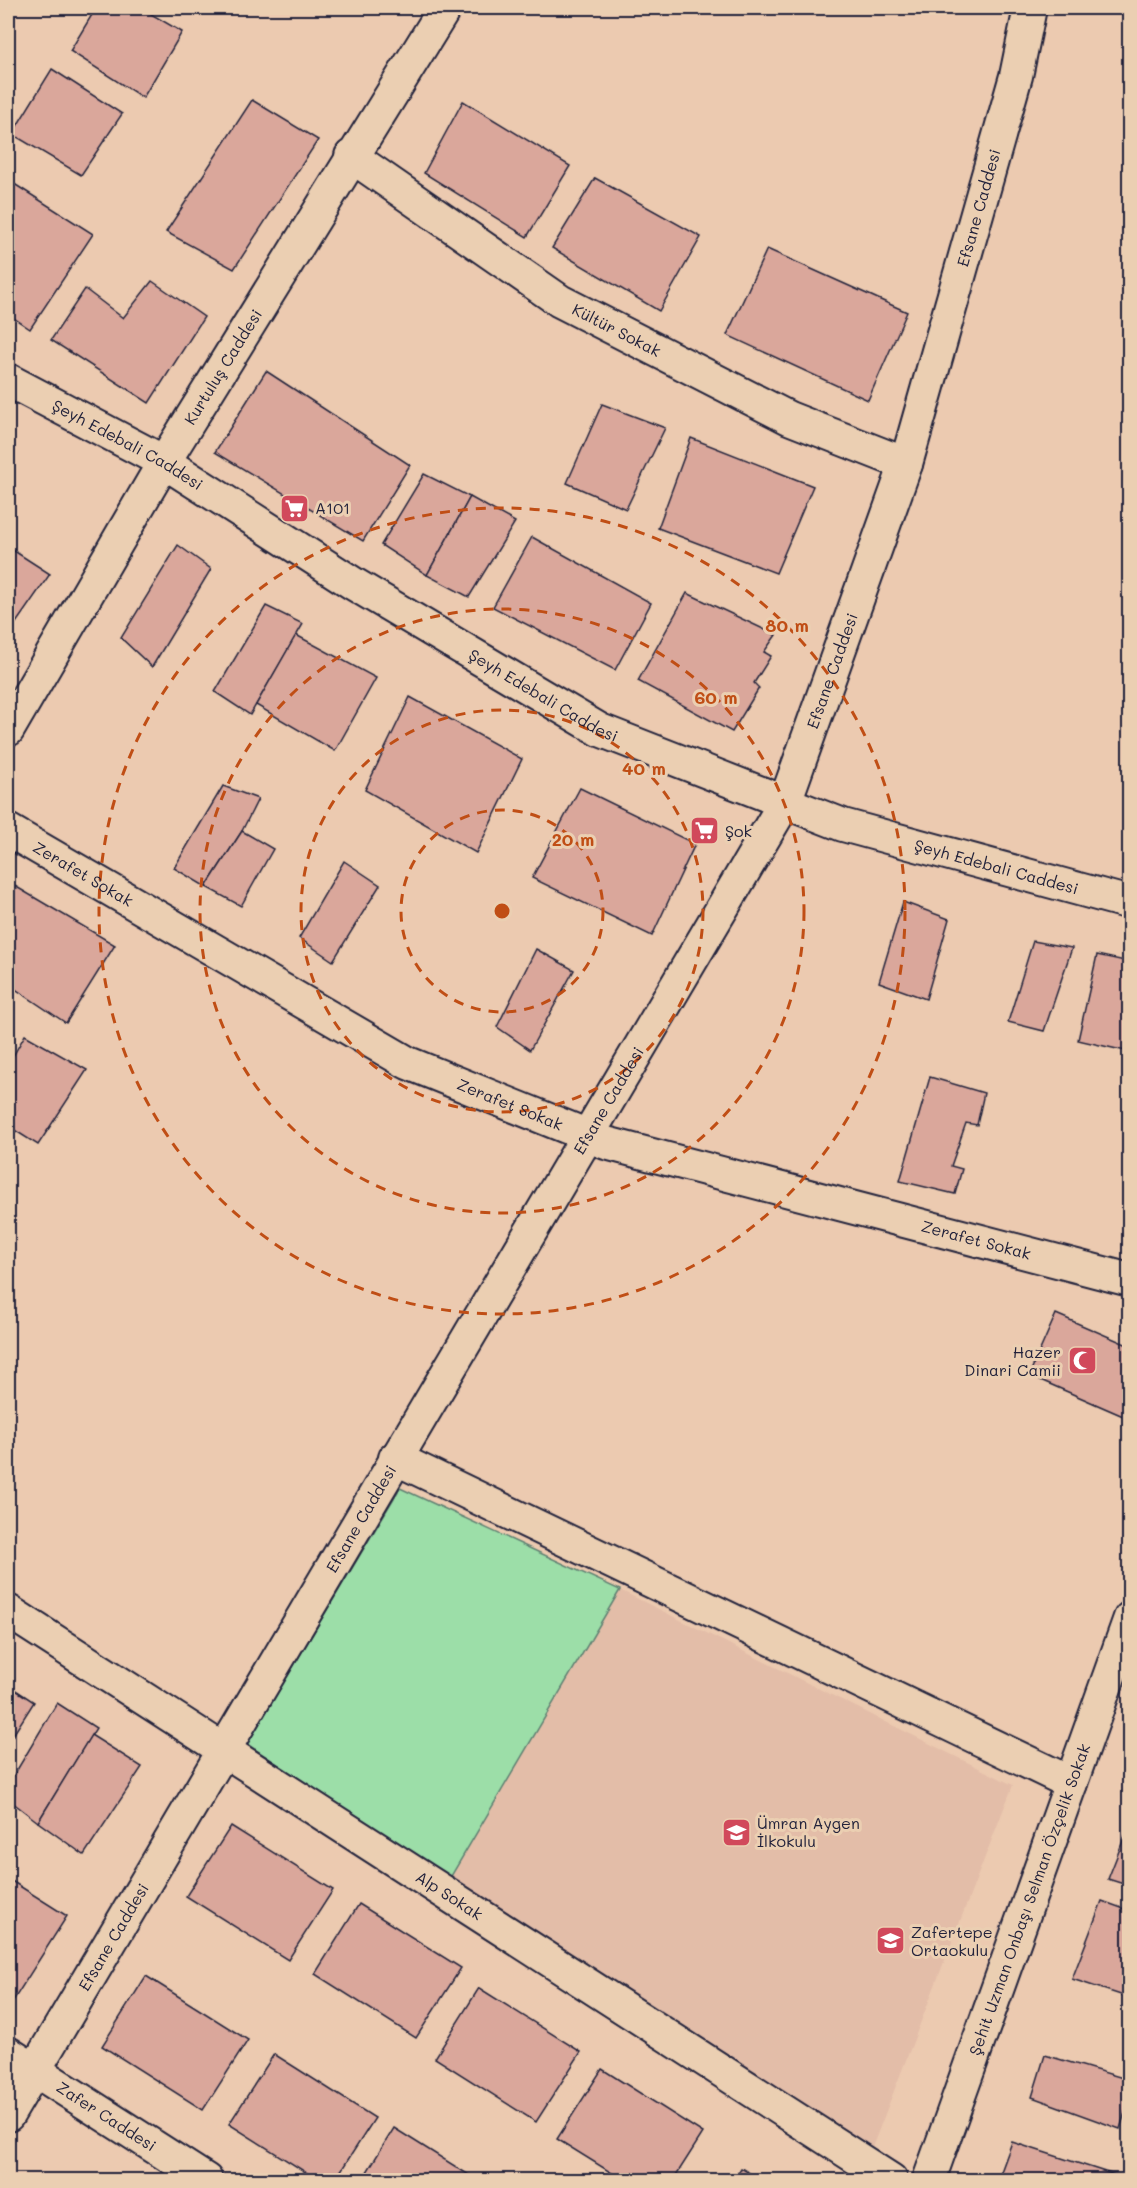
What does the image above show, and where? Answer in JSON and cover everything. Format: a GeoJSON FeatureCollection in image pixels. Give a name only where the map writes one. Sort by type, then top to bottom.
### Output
{"type":"FeatureCollection","features":[{"type":"Feature","properties":{"kind":"street","name":"Kurtuluş Caddesi"},"geometry":{"type":"LineString","coordinates":[[8,730],[164,462],[351,156],[445,8]]}},
{"type":"Feature","properties":{"kind":"street","name":"Efsane Caddesi"},"geometry":{"type":"LineString","coordinates":[[8,2115],[222,1749],[785,802],[906,464],[1016,76],[1030,8]]}},
{"type":"Feature","properties":{"kind":"street","name":"Kültür Sokak"},"geometry":{"type":"LineString","coordinates":[[351,156],[560,301],[789,418],[906,464]]}},
{"type":"Feature","properties":{"kind":"street","name":"Şeyh Edebali Caddesi"},"geometry":{"type":"LineString","coordinates":[[8,380],[164,462],[354,584],[600,730],[843,825],[1130,903]]}},
{"type":"Feature","properties":{"kind":"street","name":"Zerafet Sokak"},"geometry":{"type":"LineString","coordinates":[[8,830],[408,1063],[587,1135],[617,1146],[1130,1280]]}},
{"type":"Feature","properties":{"kind":"street"},"geometry":{"type":"LineString","coordinates":[[395,1458],[1071,1783]]}},
{"type":"Feature","properties":{"kind":"street","name":"Alp Sokak"},"geometry":{"type":"LineString","coordinates":[[8,1611],[891,2181]]}},
{"type":"Feature","properties":{"kind":"street","name":"Şehit Uzman Onbaşı Selman Özçelik Sokak"},"geometry":{"type":"LineString","coordinates":[[929,2181],[1130,1618]]}},
{"type":"Feature","properties":{"kind":"street","name":"Zafer Caddesi"},"geometry":{"type":"LineString","coordinates":[[8,2053],[206,2181]]}},
{"type":"Feature","properties":{"kind":"shaded area","name":"Ümran Aygen İlkokulu"},"geometry":{"type":"Polygon","coordinates":[[[620,1590],[1013,1785],[871,2150],[450,1878],[620,1590]]]}},
{"type":"Feature","properties":{"kind":"green space"},"geometry":{"type":"Polygon","coordinates":[[[400,1488],[620,1590],[450,1878],[247,1744],[400,1488]]]}},
{"type":"Feature","properties":{"kind":"building"},"geometry":{"type":"Polygon","coordinates":[[[96,8],[141,8],[182,32],[143,98],[70,51],[96,8]]]}},
{"type":"Feature","properties":{"kind":"building"},"geometry":{"type":"Polygon","coordinates":[[[52,69],[122,114],[81,175],[12,134],[52,69]]]}},
{"type":"Feature","properties":{"kind":"building"},"geometry":{"type":"Polygon","coordinates":[[[252,100],[318,140],[234,269],[166,232],[252,100]]]}},
{"type":"Feature","properties":{"kind":"building"},"geometry":{"type":"Polygon","coordinates":[[[463,101],[570,166],[527,237],[424,173],[463,101]]]}},
{"type":"Feature","properties":{"kind":"building"},"geometry":{"type":"Polygon","coordinates":[[[595,178],[701,237],[659,311],[552,248],[595,178]]]}},
{"type":"Feature","properties":{"kind":"building"},"geometry":{"type":"Polygon","coordinates":[[[8,180],[93,234],[30,329],[8,314],[8,180]]]}},
{"type":"Feature","properties":{"kind":"building"},"geometry":{"type":"Polygon","coordinates":[[[767,249],[907,312],[868,400],[727,335],[767,249]]]}},
{"type":"Feature","properties":{"kind":"building"},"geometry":{"type":"Polygon","coordinates":[[[152,281],[204,317],[149,403],[51,340],[85,289],[123,318],[152,281]]]}},
{"type":"Feature","properties":{"kind":"building"},"geometry":{"type":"Polygon","coordinates":[[[266,371],[410,465],[363,541],[215,452],[266,371]]]}},
{"type":"Feature","properties":{"kind":"building"},"geometry":{"type":"Polygon","coordinates":[[[602,404],[665,428],[626,509],[567,483],[602,404]]]}},
{"type":"Feature","properties":{"kind":"building"},"geometry":{"type":"Polygon","coordinates":[[[691,438],[813,486],[776,573],[658,528],[691,438]]]}},
{"type":"Feature","properties":{"kind":"building"},"geometry":{"type":"Polygon","coordinates":[[[424,474],[470,497],[427,575],[381,545],[424,474]]]}},
{"type":"Feature","properties":{"kind":"building"},"geometry":{"type":"Polygon","coordinates":[[[470,497],[515,522],[469,597],[427,575],[470,497]]]}},
{"type":"Feature","properties":{"kind":"building"},"geometry":{"type":"Polygon","coordinates":[[[532,537],[651,603],[615,670],[493,607],[532,537]]]}},
{"type":"Feature","properties":{"kind":"building"},"geometry":{"type":"Polygon","coordinates":[[[178,545],[211,569],[152,667],[121,638],[178,545]]]}},
{"type":"Feature","properties":{"kind":"building"},"geometry":{"type":"Polygon","coordinates":[[[8,547],[50,574],[16,623],[8,618],[8,547]]]}},
{"type":"Feature","properties":{"kind":"building"},"geometry":{"type":"Polygon","coordinates":[[[687,593],[776,635],[764,652],[771,656],[754,683],[759,688],[732,732],[638,681],[687,593]]]}},
{"type":"Feature","properties":{"kind":"building"},"geometry":{"type":"Polygon","coordinates":[[[266,606],[303,624],[250,715],[215,692],[266,606]]]}},
{"type":"Feature","properties":{"kind":"building"},"geometry":{"type":"Polygon","coordinates":[[[296,635],[376,678],[335,751],[256,705],[296,635]]]}},
{"type":"Feature","properties":{"kind":"building"},"geometry":{"type":"Polygon","coordinates":[[[410,697],[522,759],[476,853],[365,790],[410,697]]]}},
{"type":"Feature","properties":{"kind":"building"},"geometry":{"type":"Polygon","coordinates":[[[223,786],[258,799],[242,831],[206,887],[174,868],[223,786]]]}},
{"type":"Feature","properties":{"kind":"building"},"geometry":{"type":"Polygon","coordinates":[[[580,788],[695,844],[652,936],[532,878],[580,788]]]}},
{"type":"Feature","properties":{"kind":"building"},"geometry":{"type":"Polygon","coordinates":[[[242,831],[273,849],[241,906],[206,887],[242,831]]]}},
{"type":"Feature","properties":{"kind":"building"},"geometry":{"type":"Polygon","coordinates":[[[344,861],[380,885],[333,961],[299,938],[344,861]]]}},
{"type":"Feature","properties":{"kind":"building"},"geometry":{"type":"Polygon","coordinates":[[[8,882],[115,945],[66,1023],[8,984],[8,882]]]}},
{"type":"Feature","properties":{"kind":"building"},"geometry":{"type":"Polygon","coordinates":[[[903,902],[949,919],[926,999],[879,982],[903,902]]]}},
{"type":"Feature","properties":{"kind":"building"},"geometry":{"type":"Polygon","coordinates":[[[1033,941],[1072,948],[1044,1031],[1008,1022],[1033,941]]]}},
{"type":"Feature","properties":{"kind":"building"},"geometry":{"type":"Polygon","coordinates":[[[536,949],[574,970],[530,1050],[497,1027],[536,949]]]}},
{"type":"Feature","properties":{"kind":"building"},"geometry":{"type":"Polygon","coordinates":[[[1097,955],[1130,962],[1130,1052],[1078,1040],[1097,955]]]}},
{"type":"Feature","properties":{"kind":"building"},"geometry":{"type":"Polygon","coordinates":[[[25,1035],[87,1070],[38,1145],[8,1126],[8,1065],[25,1035]]]}},
{"type":"Feature","properties":{"kind":"building"},"geometry":{"type":"Polygon","coordinates":[[[930,1077],[984,1093],[977,1125],[966,1123],[951,1166],[962,1169],[955,1194],[900,1181],[930,1077]]]}},
{"type":"Feature","properties":{"kind":"building","name":"Hazer Dinari Camii"},"geometry":{"type":"Polygon","coordinates":[[[1056,1314],[1130,1346],[1130,1419],[1029,1375],[1056,1314]]]}},
{"type":"Feature","properties":{"kind":"building"},"geometry":{"type":"Polygon","coordinates":[[[8,1685],[34,1702],[8,1743],[8,1685]]]}},
{"type":"Feature","properties":{"kind":"building"},"geometry":{"type":"Polygon","coordinates":[[[57,1703],[96,1728],[38,1822],[8,1799],[8,1785],[57,1703]]]}},
{"type":"Feature","properties":{"kind":"building"},"geometry":{"type":"Polygon","coordinates":[[[91,1735],[142,1767],[84,1855],[38,1822],[91,1735]]]}},
{"type":"Feature","properties":{"kind":"building"},"geometry":{"type":"Polygon","coordinates":[[[1130,1823],[1130,1886],[1108,1879],[1130,1823]]]}},
{"type":"Feature","properties":{"kind":"building"},"geometry":{"type":"Polygon","coordinates":[[[231,1826],[333,1890],[288,1960],[186,1896],[231,1826]]]}},
{"type":"Feature","properties":{"kind":"building"},"geometry":{"type":"Polygon","coordinates":[[[10,1880],[67,1916],[13,2001],[8,1997],[8,1883],[10,1880]]]}},
{"type":"Feature","properties":{"kind":"building"},"geometry":{"type":"Polygon","coordinates":[[[1102,1901],[1130,1911],[1130,1998],[1072,1979],[1102,1901]]]}},
{"type":"Feature","properties":{"kind":"building"},"geometry":{"type":"Polygon","coordinates":[[[359,1904],[461,1968],[416,2038],[315,1974],[359,1904]]]}},
{"type":"Feature","properties":{"kind":"building"},"geometry":{"type":"Polygon","coordinates":[[[146,1976],[248,2040],[203,2110],[102,2046],[146,1976]]]}},
{"type":"Feature","properties":{"kind":"building"},"geometry":{"type":"Polygon","coordinates":[[[479,1988],[581,2052],[536,2122],[435,2058],[479,1988]]]}},
{"type":"Feature","properties":{"kind":"building"},"geometry":{"type":"Polygon","coordinates":[[[274,2054],[375,2118],[335,2180],[318,2180],[229,2124],[274,2054]]]}},
{"type":"Feature","properties":{"kind":"building"},"geometry":{"type":"Polygon","coordinates":[[[1045,2055],[1130,2080],[1130,2096],[1120,2129],[1032,2097],[1045,2055]]]}},
{"type":"Feature","properties":{"kind":"building"},"geometry":{"type":"Polygon","coordinates":[[[602,2069],[703,2133],[673,2180],[623,2180],[557,2139],[602,2069]]]}},
{"type":"Feature","properties":{"kind":"building"},"geometry":{"type":"Polygon","coordinates":[[[394,2128],[477,2180],[362,2180],[394,2128]]]}},
{"type":"Feature","properties":{"kind":"building"},"geometry":{"type":"Polygon","coordinates":[[[1012,2142],[1130,2180],[998,2180],[1012,2142]]]}},
{"type":"Feature","properties":{"kind":"building"},"geometry":{"type":"Polygon","coordinates":[[[741,2168],[761,2180],[733,2180],[741,2168]]]}},
{"type":"Feature","properties":{"kind":"place","name":"A101"},"geometry":{"type":"Point","coordinates":[294,508]}},
{"type":"Feature","properties":{"kind":"place","name":"Şok"},"geometry":{"type":"Point","coordinates":[704,831]}},
{"type":"Feature","properties":{"kind":"place","name":"Hazer Dinari Camii"},"geometry":{"type":"Point","coordinates":[1082,1361]}},
{"type":"Feature","properties":{"kind":"place","name":"Ümran Aygen İlkokulu"},"geometry":{"type":"Point","coordinates":[736,1832]}},
{"type":"Feature","properties":{"kind":"place","name":"Zafertepe Ortaokulu"},"geometry":{"type":"Point","coordinates":[890,1941]}}]}
